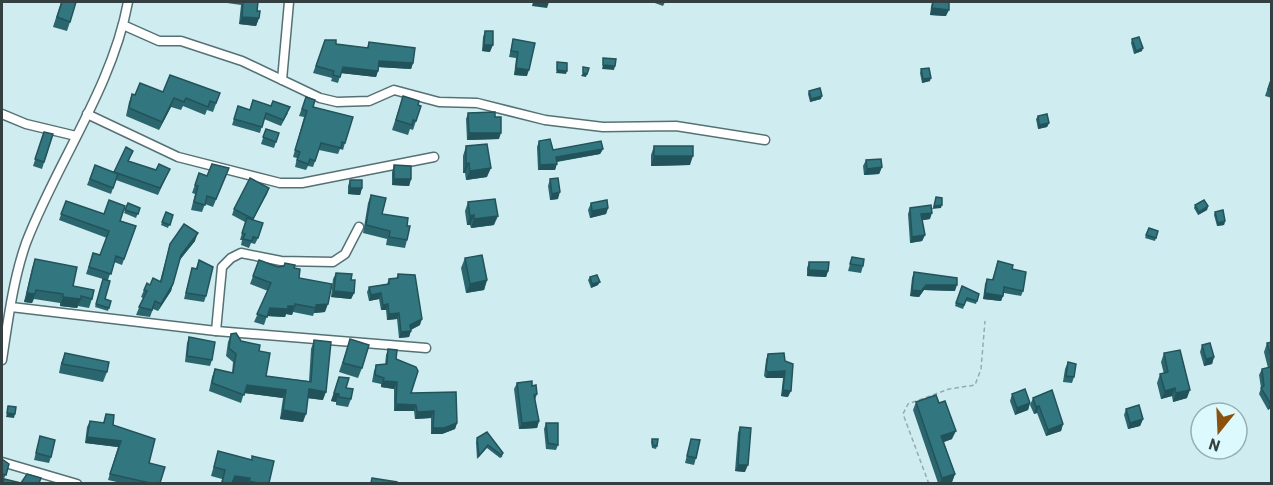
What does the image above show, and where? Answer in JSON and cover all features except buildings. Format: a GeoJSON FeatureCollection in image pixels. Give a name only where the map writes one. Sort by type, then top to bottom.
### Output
{"type":"FeatureCollection","features":[{"type":"Feature","properties":{"kind":"street"},"geometry":{"type":"LineString","coordinates":[[2,360],[11,307],[26,243],[87,114],[123,25],[128,2]]}},
{"type":"Feature","properties":{"kind":"street"},"geometry":{"type":"LineString","coordinates":[[282,80],[289,2]]}},
{"type":"Feature","properties":{"kind":"street"},"geometry":{"type":"LineString","coordinates":[[123,25],[159,41],[181,41],[242,61],[337,102],[369,101],[394,90],[440,102],[477,103],[545,120],[603,127],[676,126],[765,140]]}},
{"type":"Feature","properties":{"kind":"street"},"geometry":{"type":"LineString","coordinates":[[2,114],[26,124],[76,136]]}},
{"type":"Feature","properties":{"kind":"street"},"geometry":{"type":"LineString","coordinates":[[87,114],[178,157],[280,183],[302,183],[434,157]]}},
{"type":"Feature","properties":{"kind":"street"},"geometry":{"type":"LineString","coordinates":[[216,332],[222,267],[231,258],[241,253],[281,261],[333,262],[345,254],[359,227]]}},
{"type":"Feature","properties":{"kind":"street"},"geometry":{"type":"LineString","coordinates":[[11,307],[216,332],[426,348]]}},
{"type":"Feature","properties":{"kind":"street"},"geometry":{"type":"LineString","coordinates":[[2,462],[77,483]]}},
{"type":"Feature","properties":{"kind":"path"},"geometry":{"type":"LineString","coordinates":[[929,483],[903,414],[908,404],[949,389],[975,384],[981,369],[985,321]]}}]}
